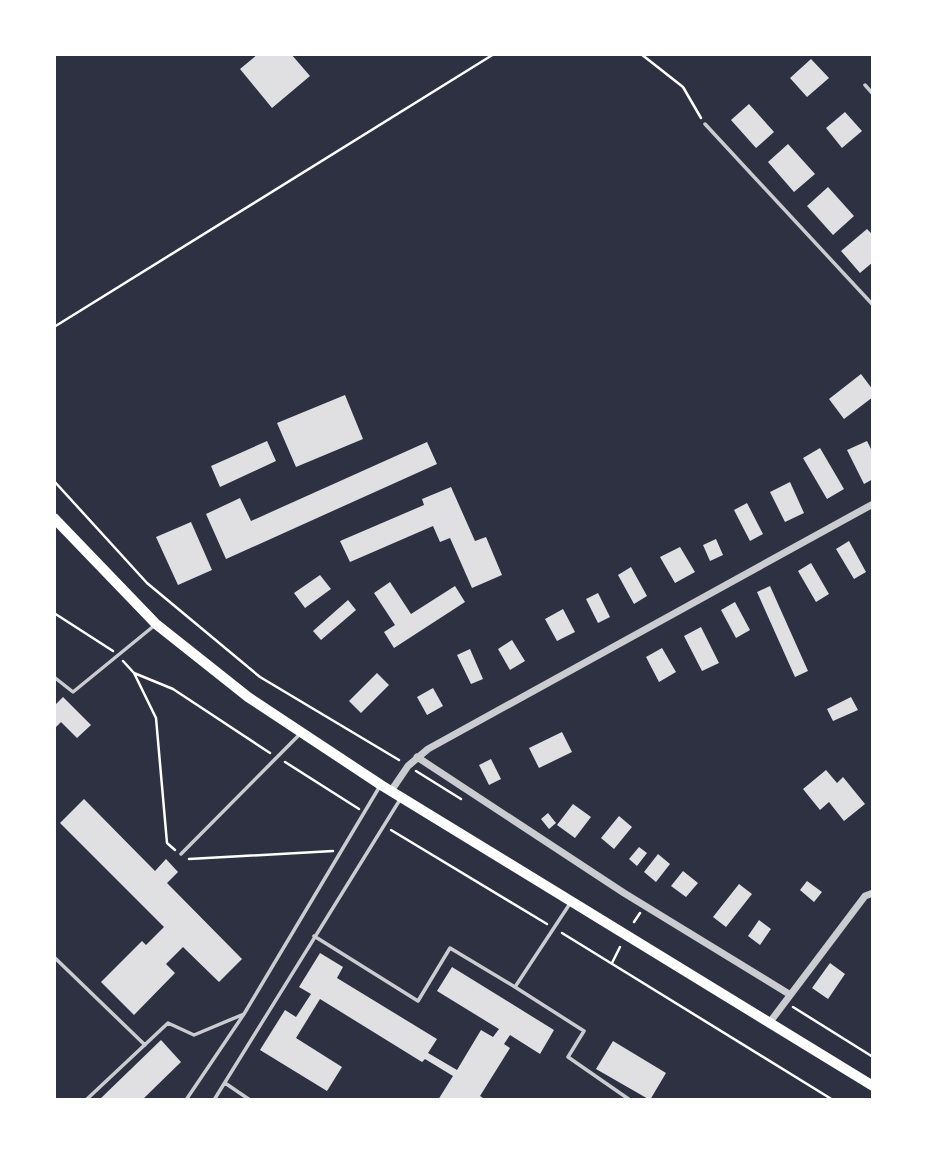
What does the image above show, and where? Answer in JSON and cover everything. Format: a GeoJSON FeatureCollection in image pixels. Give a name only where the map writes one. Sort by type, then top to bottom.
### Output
{"type":"FeatureCollection","features":[{"type":"Feature","properties":{"kind":"main road"},"geometry":{"type":"LineString","coordinates":[[54,518],[156,624],[198,661],[301,734],[873,1086]]}},
{"type":"Feature","properties":{"kind":"street"},"geometry":{"type":"LineString","coordinates":[[396,794],[417,757],[873,504]]}},
{"type":"Feature","properties":{"kind":"street"},"geometry":{"type":"LineString","coordinates":[[417,757],[786,998]]}},
{"type":"Feature","properties":{"kind":"street"},"geometry":{"type":"LineString","coordinates":[[771,1022],[786,998],[865,896],[873,893]]}},
{"type":"Feature","properties":{"kind":"lane"},"geometry":{"type":"LineString","coordinates":[[865,85],[873,94]]}},
{"type":"Feature","properties":{"kind":"lane"},"geometry":{"type":"LineString","coordinates":[[705,124],[873,304]]}},
{"type":"Feature","properties":{"kind":"lane"},"geometry":{"type":"LineString","coordinates":[[54,677],[73,692],[156,624]]}},
{"type":"Feature","properties":{"kind":"lane"},"geometry":{"type":"LineString","coordinates":[[181,854],[301,734]]}},
{"type":"Feature","properties":{"kind":"lane"},"geometry":{"type":"LineString","coordinates":[[186,1100],[244,1014],[362,811],[381,785]]}},
{"type":"Feature","properties":{"kind":"lane"},"geometry":{"type":"LineString","coordinates":[[214,1100],[384,826],[396,794]]}},
{"type":"Feature","properties":{"kind":"lane"},"geometry":{"type":"LineString","coordinates":[[515,987],[572,900]]}},
{"type":"Feature","properties":{"kind":"lane"},"geometry":{"type":"LineString","coordinates":[[314,936],[418,1001],[450,948],[584,1031],[568,1058],[630,1100]]}},
{"type":"Feature","properties":{"kind":"lane"},"geometry":{"type":"LineString","coordinates":[[54,957],[145,1045]]}},
{"type":"Feature","properties":{"kind":"lane"},"geometry":{"type":"LineString","coordinates":[[86,1100],[168,1023],[194,1035],[244,1014]]}},
{"type":"Feature","properties":{"kind":"lane"},"geometry":{"type":"LineString","coordinates":[[225,1083],[250,1100]]}},
{"type":"Feature","properties":{"kind":"path"},"geometry":{"type":"LineString","coordinates":[[54,327],[494,54]]}},
{"type":"Feature","properties":{"kind":"path"},"geometry":{"type":"LineString","coordinates":[[641,54],[683,87],[705,124]]}},
{"type":"Feature","properties":{"kind":"path"},"geometry":{"type":"LineString","coordinates":[[54,481],[147,583],[260,677],[399,760]]}},
{"type":"Feature","properties":{"kind":"path"},"geometry":{"type":"LineString","coordinates":[[54,613],[118,655],[134,673],[156,718],[167,843],[188,859],[340,850]]}},
{"type":"Feature","properties":{"kind":"path"},"geometry":{"type":"LineString","coordinates":[[134,673],[173,689],[362,811]]}},
{"type":"Feature","properties":{"kind":"path"},"geometry":{"type":"LineString","coordinates":[[384,826],[833,1100]]}},
{"type":"Feature","properties":{"kind":"path"},"geometry":{"type":"LineString","coordinates":[[634,922],[640,913]]}},
{"type":"Feature","properties":{"kind":"path"},"geometry":{"type":"LineString","coordinates":[[611,963],[620,947]]}},
{"type":"Feature","properties":{"kind":"path"},"geometry":{"type":"LineString","coordinates":[[786,998],[873,1058]]}},
{"type":"Feature","properties":{"kind":"building"},"geometry":{"type":"Polygon","coordinates":[[[258,54],[291,54],[310,76],[272,108],[240,69],[258,54]]]}},
{"type":"Feature","properties":{"kind":"building"},"geometry":{"type":"Polygon","coordinates":[[[811,59],[829,78],[807,97],[790,78],[811,59]]]}},
{"type":"Feature","properties":{"kind":"building"},"geometry":{"type":"Polygon","coordinates":[[[749,104],[774,132],[756,148],[731,120],[749,104]]]}},
{"type":"Feature","properties":{"kind":"building"},"geometry":{"type":"Polygon","coordinates":[[[845,112],[862,131],[842,148],[826,128],[845,112]]]}},
{"type":"Feature","properties":{"kind":"building"},"geometry":{"type":"Polygon","coordinates":[[[788,144],[815,174],[794,192],[768,162],[788,144]]]}},
{"type":"Feature","properties":{"kind":"building"},"geometry":{"type":"Polygon","coordinates":[[[828,187],[854,216],[833,235],[807,206],[828,187]]]}},
{"type":"Feature","properties":{"kind":"building"},"geometry":{"type":"Polygon","coordinates":[[[867,229],[873,235],[873,262],[860,273],[841,251],[867,229]]]}},
{"type":"Feature","properties":{"kind":"building"},"geometry":{"type":"Polygon","coordinates":[[[861,374],[873,390],[873,397],[844,419],[829,399],[861,374]]]}},
{"type":"Feature","properties":{"kind":"building"},"geometry":{"type":"Polygon","coordinates":[[[345,395],[363,439],[296,467],[277,423],[345,395]]]}},
{"type":"Feature","properties":{"kind":"building"},"geometry":{"type":"Polygon","coordinates":[[[267,441],[276,461],[220,487],[211,466],[267,441]]]}},
{"type":"Feature","properties":{"kind":"building"},"geometry":{"type":"Polygon","coordinates":[[[867,441],[873,453],[873,479],[864,484],[847,450],[867,441]]]}},
{"type":"Feature","properties":{"kind":"building"},"geometry":{"type":"Polygon","coordinates":[[[427,442],[437,464],[226,559],[206,514],[240,498],[251,521],[427,442]]]}},
{"type":"Feature","properties":{"kind":"building"},"geometry":{"type":"Polygon","coordinates":[[[820,448],[844,489],[827,499],[803,458],[820,448]]]}},
{"type":"Feature","properties":{"kind":"building"},"geometry":{"type":"Polygon","coordinates":[[[790,482],[804,513],[785,522],[770,492],[790,482]]]}},
{"type":"Feature","properties":{"kind":"building"},"geometry":{"type":"Polygon","coordinates":[[[451,487],[475,541],[486,537],[502,575],[472,588],[450,538],[440,542],[433,526],[350,562],[340,541],[424,505],[422,499],[451,487]]]}},
{"type":"Feature","properties":{"kind":"building"},"geometry":{"type":"Polygon","coordinates":[[[747,503],[763,534],[750,541],[734,510],[747,503]]]}},
{"type":"Feature","properties":{"kind":"building"},"geometry":{"type":"Polygon","coordinates":[[[191,522],[212,570],[178,585],[156,537],[191,522]]]}},
{"type":"Feature","properties":{"kind":"building"},"geometry":{"type":"Polygon","coordinates":[[[716,539],[723,555],[710,561],[703,545],[716,539]]]}},
{"type":"Feature","properties":{"kind":"building"},"geometry":{"type":"Polygon","coordinates":[[[849,541],[866,572],[854,579],[836,549],[849,541]]]}},
{"type":"Feature","properties":{"kind":"building"},"geometry":{"type":"Polygon","coordinates":[[[680,547],[695,572],[675,583],[660,557],[680,547]]]}},
{"type":"Feature","properties":{"kind":"building"},"geometry":{"type":"Polygon","coordinates":[[[811,563],[829,594],[816,602],[798,571],[811,563]]]}},
{"type":"Feature","properties":{"kind":"building"},"geometry":{"type":"Polygon","coordinates":[[[631,567],[647,596],[634,604],[618,575],[631,567]]]}},
{"type":"Feature","properties":{"kind":"building"},"geometry":{"type":"Polygon","coordinates":[[[320,575],[331,589],[305,608],[294,593],[320,575]]]}},
{"type":"Feature","properties":{"kind":"building"},"geometry":{"type":"Polygon","coordinates":[[[390,582],[411,614],[455,586],[465,602],[394,648],[384,632],[395,625],[374,593],[390,582]]]}},
{"type":"Feature","properties":{"kind":"building"},"geometry":{"type":"Polygon","coordinates":[[[770,586],[808,671],[795,677],[757,592],[770,586]]]}},
{"type":"Feature","properties":{"kind":"building"},"geometry":{"type":"Polygon","coordinates":[[[598,593],[610,617],[598,623],[586,599],[598,593]]]}},
{"type":"Feature","properties":{"kind":"building"},"geometry":{"type":"Polygon","coordinates":[[[348,600],[356,610],[321,640],[313,631],[348,600]]]}},
{"type":"Feature","properties":{"kind":"building"},"geometry":{"type":"Polygon","coordinates":[[[735,602],[750,630],[736,638],[721,610],[735,602]]]}},
{"type":"Feature","properties":{"kind":"building"},"geometry":{"type":"Polygon","coordinates":[[[563,609],[575,632],[557,641],[545,619],[563,609]]]}},
{"type":"Feature","properties":{"kind":"building"},"geometry":{"type":"Polygon","coordinates":[[[701,627],[719,663],[702,671],[684,636],[701,627]]]}},
{"type":"Feature","properties":{"kind":"building"},"geometry":{"type":"Polygon","coordinates":[[[512,640],[525,661],[510,670],[498,649],[512,640]]]}},
{"type":"Feature","properties":{"kind":"building"},"geometry":{"type":"Polygon","coordinates":[[[662,648],[676,672],[659,682],[646,657],[662,648]]]}},
{"type":"Feature","properties":{"kind":"building"},"geometry":{"type":"Polygon","coordinates":[[[470,649],[483,679],[471,684],[457,655],[470,649]]]}},
{"type":"Feature","properties":{"kind":"building"},"geometry":{"type":"Polygon","coordinates":[[[377,673],[389,685],[361,713],[349,701],[377,673]]]}},
{"type":"Feature","properties":{"kind":"building"},"geometry":{"type":"Polygon","coordinates":[[[433,688],[443,706],[427,715],[417,697],[433,688]]]}},
{"type":"Feature","properties":{"kind":"building"},"geometry":{"type":"Polygon","coordinates":[[[63,697],[91,725],[77,738],[61,722],[54,729],[54,706],[63,697]]]}},
{"type":"Feature","properties":{"kind":"building"},"geometry":{"type":"Polygon","coordinates":[[[851,697],[858,710],[833,721],[827,709],[851,697]]]}},
{"type":"Feature","properties":{"kind":"building"},"geometry":{"type":"Polygon","coordinates":[[[562,732],[572,752],[539,768],[529,748],[562,732]]]}},
{"type":"Feature","properties":{"kind":"building"},"geometry":{"type":"Polygon","coordinates":[[[491,759],[501,779],[489,785],[479,765],[491,759]]]}},
{"type":"Feature","properties":{"kind":"building"},"geometry":{"type":"Polygon","coordinates":[[[826,770],[837,783],[843,777],[865,804],[844,821],[829,802],[820,810],[803,789],[826,770]]]}},
{"type":"Feature","properties":{"kind":"building"},"geometry":{"type":"Polygon","coordinates":[[[84,799],[155,871],[166,859],[178,872],[167,883],[242,959],[219,982],[183,947],[166,964],[175,973],[134,1015],[101,982],[142,941],[146,945],[164,927],[60,823],[84,799]]]}},
{"type":"Feature","properties":{"kind":"building"},"geometry":{"type":"Polygon","coordinates":[[[573,804],[591,817],[575,838],[557,825],[573,804]]]}},
{"type":"Feature","properties":{"kind":"building"},"geometry":{"type":"Polygon","coordinates":[[[548,813],[556,823],[549,829],[541,819],[548,813]]]}},
{"type":"Feature","properties":{"kind":"building"},"geometry":{"type":"Polygon","coordinates":[[[619,816],[632,827],[614,849],[601,838],[619,816]]]}},
{"type":"Feature","properties":{"kind":"building"},"geometry":{"type":"Polygon","coordinates":[[[639,847],[647,853],[637,866],[629,859],[639,847]]]}},
{"type":"Feature","properties":{"kind":"building"},"geometry":{"type":"Polygon","coordinates":[[[658,854],[670,864],[656,882],[644,872],[658,854]]]}},
{"type":"Feature","properties":{"kind":"building"},"geometry":{"type":"Polygon","coordinates":[[[683,871],[698,883],[686,897],[671,886],[683,871]]]}},
{"type":"Feature","properties":{"kind":"building"},"geometry":{"type":"Polygon","coordinates":[[[807,881],[822,892],[814,902],[800,890],[807,881]]]}},
{"type":"Feature","properties":{"kind":"building"},"geometry":{"type":"Polygon","coordinates":[[[739,884],[752,894],[726,927],[713,917],[739,884]]]}},
{"type":"Feature","properties":{"kind":"building"},"geometry":{"type":"Polygon","coordinates":[[[759,920],[771,929],[760,945],[748,936],[759,920]]]}},
{"type":"Feature","properties":{"kind":"building"},"geometry":{"type":"Polygon","coordinates":[[[320,953],[343,967],[337,978],[437,1039],[428,1053],[457,1070],[481,1030],[493,1037],[499,1029],[437,991],[452,967],[554,1030],[540,1054],[510,1035],[504,1044],[510,1048],[480,1096],[486,1100],[438,1100],[453,1076],[425,1059],[422,1062],[320,999],[296,1038],[342,1067],[327,1091],[260,1050],[285,1010],[296,1017],[311,994],[299,987],[320,953]]]}},
{"type":"Feature","properties":{"kind":"building"},"geometry":{"type":"Polygon","coordinates":[[[830,963],[845,974],[828,999],[812,988],[830,963]]]}},
{"type":"Feature","properties":{"kind":"building"},"geometry":{"type":"Polygon","coordinates":[[[161,1040],[181,1062],[142,1100],[99,1100],[161,1040]]]}},
{"type":"Feature","properties":{"kind":"building"},"geometry":{"type":"Polygon","coordinates":[[[613,1041],[666,1073],[650,1100],[596,1069],[613,1041]]]}}]}
